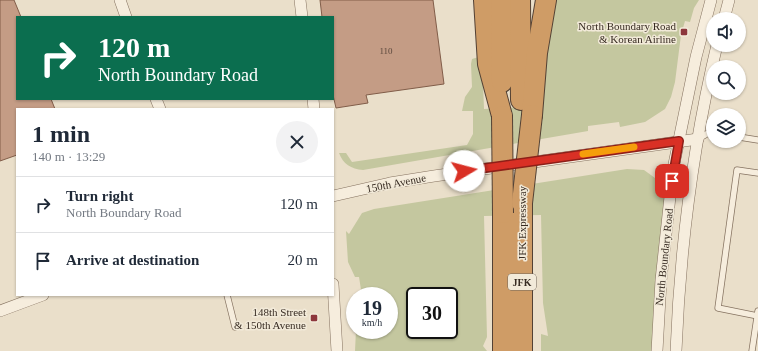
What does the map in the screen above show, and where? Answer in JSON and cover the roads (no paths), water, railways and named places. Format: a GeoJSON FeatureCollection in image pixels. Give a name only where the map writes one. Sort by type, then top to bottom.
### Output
{"type":"FeatureCollection","features":[{"type":"Feature","properties":{"kind":"highway"},"geometry":{"type":"LineString","coordinates":[[484,0],[488,64],[518,115]]}},
{"type":"Feature","properties":{"kind":"highway","name":"JFK Expressway"},"geometry":{"type":"LineString","coordinates":[[501,0],[518,115]]}},
{"type":"Feature","properties":{"kind":"highway","name":"JFK Expressway"},"geometry":{"type":"LineString","coordinates":[[520,0],[515,209],[522,351]]}},
{"type":"Feature","properties":{"kind":"highway"},"geometry":{"type":"LineString","coordinates":[[515,209],[518,115],[535,71],[539,34],[546,0]]}},
{"type":"Feature","properties":{"kind":"highway","name":"JFK Expressway"},"geometry":{"type":"LineString","coordinates":[[503,351],[503,300],[515,209]]}},
{"type":"Feature","properties":{"kind":"highway"},"geometry":{"type":"LineString","coordinates":[[498,351],[503,300]]}},
{"type":"Feature","properties":{"kind":"street"},"geometry":{"type":"LineString","coordinates":[[120,0],[126,16]]}},
{"type":"Feature","properties":{"kind":"street"},"geometry":{"type":"LineString","coordinates":[[300,0],[302,16]]}},
{"type":"Feature","properties":{"kind":"street","name":"North Boundary Road"},"geometry":{"type":"LineString","coordinates":[[657,351],[661,280],[673,169],[696,57],[711,0]]}},
{"type":"Feature","properties":{"kind":"street"},"geometry":{"type":"LineString","coordinates":[[726,12],[729,0]]}},
{"type":"Feature","properties":{"kind":"street","name":"North Boundary Road"},"geometry":{"type":"LineString","coordinates":[[676,351],[683,252],[692,170],[716,52]]}},
{"type":"Feature","properties":{"kind":"street","name":"150th Avenue"},"geometry":{"type":"LineString","coordinates":[[334,196],[390,183],[434,176],[698,139]]}},
{"type":"Feature","properties":{"kind":"street"},"geometry":{"type":"LineString","coordinates":[[0,311],[40,296]]}},
{"type":"Feature","properties":{"kind":"street"},"geometry":{"type":"LineString","coordinates":[[334,296],[337,351]]}},
{"type":"Feature","properties":{"kind":"lane"},"geometry":{"type":"LineString","coordinates":[[698,139],[706,134]]}},
{"type":"Feature","properties":{"kind":"lane"},"geometry":{"type":"LineString","coordinates":[[746,138],[758,140]]}},
{"type":"Feature","properties":{"kind":"lane"},"geometry":{"type":"LineString","coordinates":[[752,351],[758,314],[718,308],[737,170],[758,173]]}},
{"type":"Feature","properties":{"kind":"lane"},"geometry":{"type":"LineString","coordinates":[[227,296],[235,327]]}},
{"type":"Feature","properties":{"kind":"place","name":"North Boundary Road & Korean Airline"},"geometry":{"type":"Point","coordinates":[684,32]}},
{"type":"Feature","properties":{"kind":"place","name":"148th Street & 150th Avenue"},"geometry":{"type":"Point","coordinates":[314,318]}}]}
